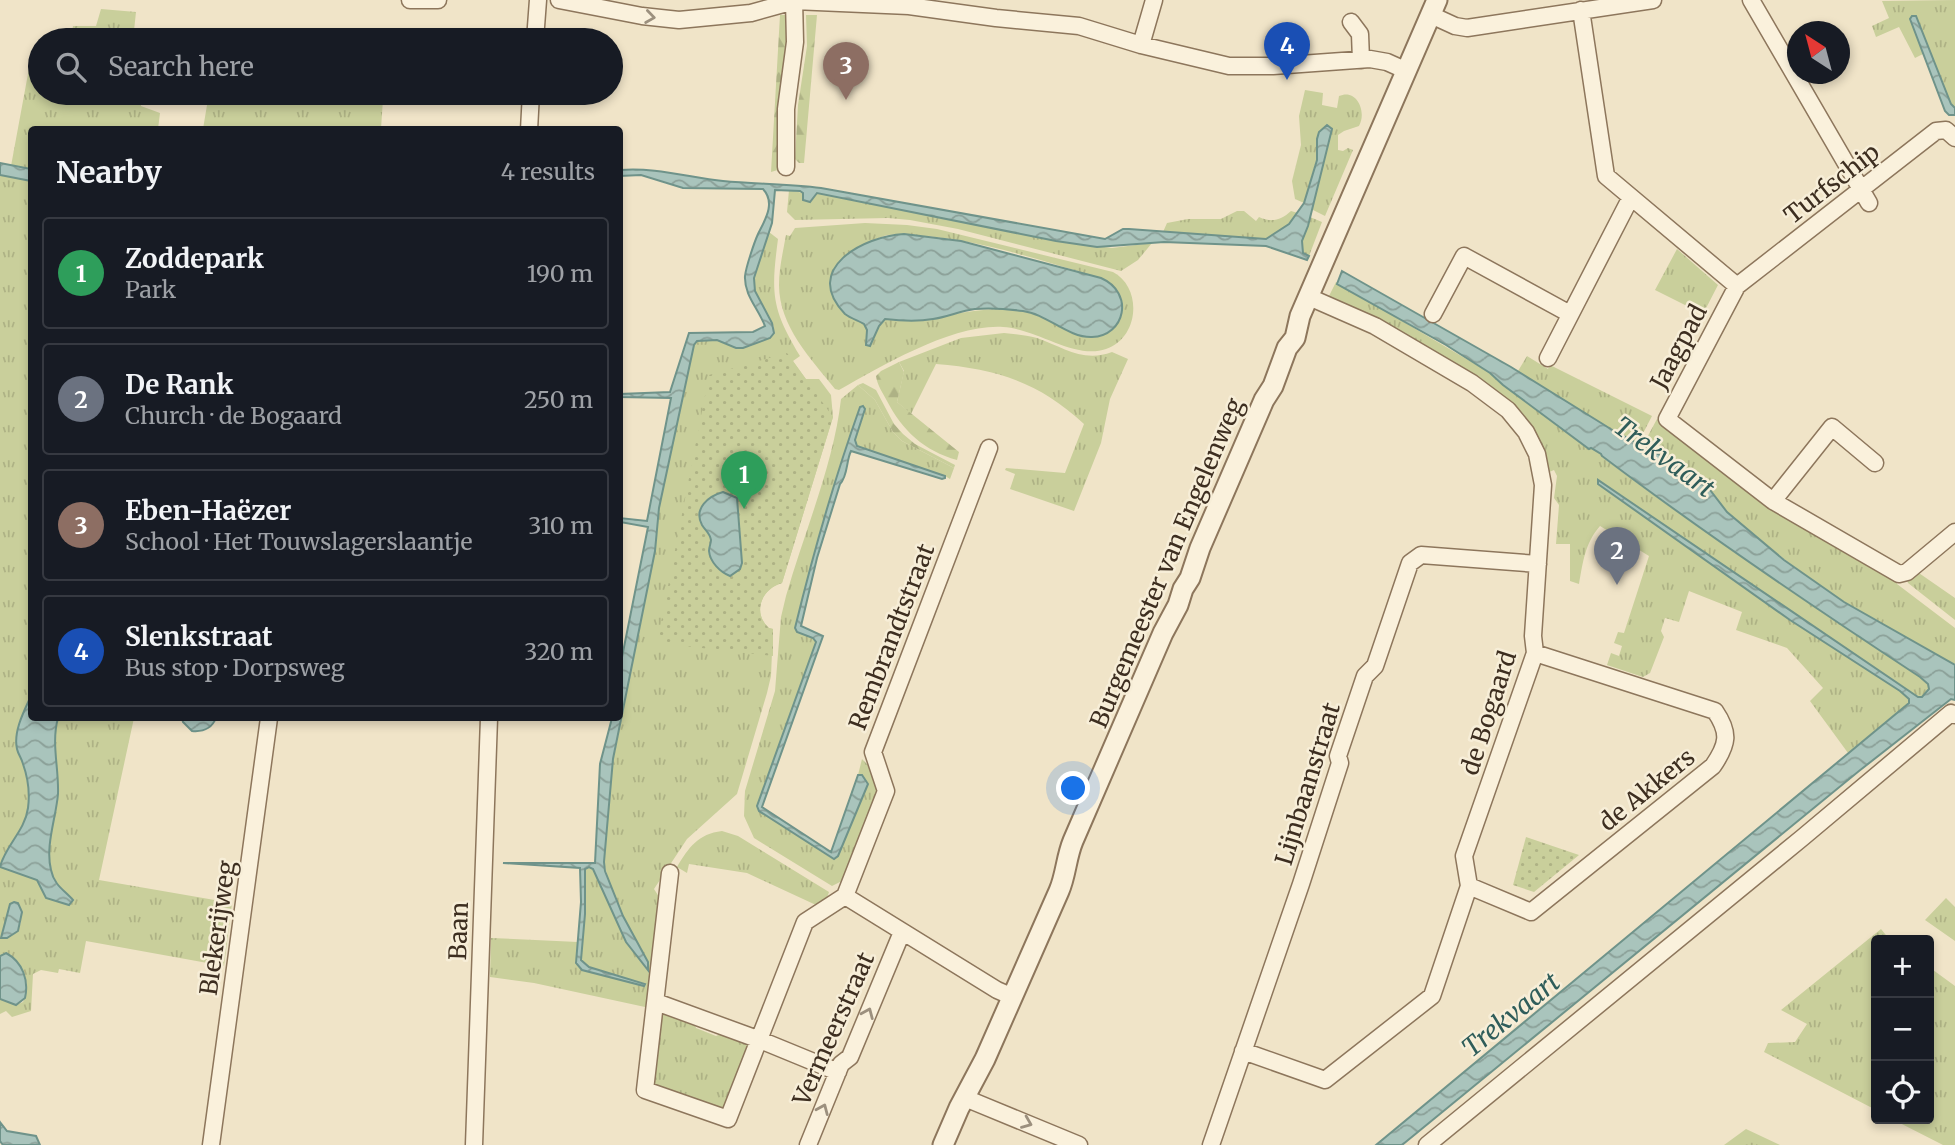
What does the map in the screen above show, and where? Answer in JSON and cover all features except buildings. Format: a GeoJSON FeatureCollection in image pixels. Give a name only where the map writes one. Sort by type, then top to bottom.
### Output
{"type":"FeatureCollection","features":[{"type":"Feature","properties":{"kind":"street"},"geometry":{"type":"LineString","coordinates":[[410,0],[438,0]]}},
{"type":"Feature","properties":{"kind":"street"},"geometry":{"type":"LineString","coordinates":[[536,28],[538,0]]}},
{"type":"Feature","properties":{"kind":"street"},"geometry":{"type":"LineString","coordinates":[[559,0],[678,20],[751,13],[794,1],[909,6],[1079,26],[1141,45],[1229,66],[1381,60],[1407,71]]}},
{"type":"Feature","properties":{"kind":"street"},"geometry":{"type":"LineString","coordinates":[[1141,45],[1154,0]]}},
{"type":"Feature","properties":{"kind":"street"},"geometry":{"type":"LineString","coordinates":[[1434,8],[1455,26],[1467,27],[1653,0]]}},
{"type":"Feature","properties":{"kind":"street"},"geometry":{"type":"LineString","coordinates":[[1751,0],[1865,197]]}},
{"type":"Feature","properties":{"kind":"street"},"geometry":{"type":"LineString","coordinates":[[786,167],[786,109],[795,42],[794,1]]}},
{"type":"Feature","properties":{"kind":"street","name":"Burgemeester van Engelenweg"},"geometry":{"type":"LineString","coordinates":[[943,1145],[1013,997],[1065,875],[1067,856],[1073,841],[1163,633],[1178,606],[1200,548],[1264,400],[1273,386],[1287,348],[1294,338],[1300,316],[1434,8]]}},
{"type":"Feature","properties":{"kind":"street","name":"Jaagpad"},"geometry":{"type":"LineString","coordinates":[[1581,10],[1606,176],[1737,286],[1667,419],[1773,501],[1899,574],[1907,572],[1955,532]]}},
{"type":"Feature","properties":{"kind":"street"},"geometry":{"type":"LineString","coordinates":[[1351,22],[1360,34],[1361,60]]}},
{"type":"Feature","properties":{"kind":"street"},"geometry":{"type":"LineString","coordinates":[[529,126],[530,105]]}},
{"type":"Feature","properties":{"kind":"street","name":"Turfschip"},"geometry":{"type":"LineString","coordinates":[[1737,286],[1865,197],[1936,131],[1946,130],[1955,138]]}},
{"type":"Feature","properties":{"kind":"street"},"geometry":{"type":"LineString","coordinates":[[1548,358],[1631,197]]}},
{"type":"Feature","properties":{"kind":"street"},"geometry":{"type":"LineString","coordinates":[[1433,314],[1464,256],[1570,314]]}},
{"type":"Feature","properties":{"kind":"street","name":"de Bogaard"},"geometry":{"type":"LineString","coordinates":[[1243,1051],[1325,1080],[1432,996],[1469,886],[1464,856],[1535,653],[1532,636],[1543,485],[1537,454],[1526,432],[1498,402],[1443,366],[1375,327],[1309,297]]}},
{"type":"Feature","properties":{"kind":"street"},"geometry":{"type":"LineString","coordinates":[[1773,501],[1832,426],[1875,463]]}},
{"type":"Feature","properties":{"kind":"street","name":"Rembrandtstraat"},"geometry":{"type":"LineString","coordinates":[[845,896],[886,791],[873,751],[989,448]]}},
{"type":"Feature","properties":{"kind":"street","name":"Lijnbaanstraat"},"geometry":{"type":"LineString","coordinates":[[1211,1145],[1305,872],[1340,763],[1338,756],[1365,676],[1375,666],[1410,563],[1421,555],[1538,564]]}},
{"type":"Feature","properties":{"kind":"street","name":"de Akkers"},"geometry":{"type":"LineString","coordinates":[[1469,886],[1531,912],[1713,766],[1724,750],[1725,726],[1715,710],[1535,653]]}},
{"type":"Feature","properties":{"kind":"street"},"geometry":{"type":"LineString","coordinates":[[1427,1145],[1951,713],[1955,715]]}},
{"type":"Feature","properties":{"kind":"street","name":"Blekerijweg"},"geometry":{"type":"LineString","coordinates":[[211,1145],[270,721]]}},
{"type":"Feature","properties":{"kind":"street","name":"Baan"},"geometry":{"type":"LineString","coordinates":[[474,1145],[489,721]]}},
{"type":"Feature","properties":{"kind":"street"},"geometry":{"type":"LineString","coordinates":[[670,873],[645,1090],[728,1119],[805,922],[845,896],[997,990],[1013,997]]}},
{"type":"Feature","properties":{"kind":"street","name":"Vermeerstraat"},"geometry":{"type":"LineString","coordinates":[[808,1145],[841,1064],[850,1057],[902,932]]}},
{"type":"Feature","properties":{"kind":"street"},"geometry":{"type":"LineString","coordinates":[[656,1002],[838,1072]]}},
{"type":"Feature","properties":{"kind":"street"},"geometry":{"type":"LineString","coordinates":[[965,1098],[1079,1145]]}},
{"type":"Feature","properties":{"kind":"green space"},"geometry":{"type":"Polygon","coordinates":[[[1955,0],[1955,108],[1910,19],[1923,54],[1915,58],[1899,27],[1876,37],[1872,26],[1889,18],[1882,1],[1955,0]]]}},
{"type":"Feature","properties":{"kind":"green space"},"geometry":{"type":"Polygon","coordinates":[[[101,9],[136,12],[134,28],[73,28],[96,26],[101,9]]]}},
{"type":"Feature","properties":{"kind":"green space"},"geometry":{"type":"Polygon","coordinates":[[[780,15],[792,15],[781,169],[771,172],[780,15]]]}},
{"type":"Feature","properties":{"kind":"green space"},"geometry":{"type":"Polygon","coordinates":[[[806,15],[817,15],[804,163],[799,163],[795,159],[798,105],[807,46],[806,15]]]}},
{"type":"Feature","properties":{"kind":"green space"},"geometry":{"type":"Polygon","coordinates":[[[28,74],[28,105],[141,105],[160,113],[158,126],[28,126],[28,169],[11,166],[28,74]]]}},
{"type":"Feature","properties":{"kind":"green space"},"geometry":{"type":"Polygon","coordinates":[[[1305,90],[1323,93],[1322,105],[1337,108],[1339,96],[1351,95],[1359,103],[1362,114],[1359,126],[1338,135],[1338,150],[1353,150],[1325,216],[1311,209],[1332,129],[1318,154],[1304,203],[1295,199],[1292,181],[1301,145],[1299,116],[1305,90]]]}},
{"type":"Feature","properties":{"kind":"green space"},"geometry":{"type":"Polygon","coordinates":[[[207,105],[383,105],[381,126],[204,126],[207,105]]]}},
{"type":"Feature","properties":{"kind":"green space"},"geometry":{"type":"Polygon","coordinates":[[[0,175],[28,180],[28,721],[133,721],[99,880],[232,903],[224,966],[86,941],[80,973],[59,969],[58,973],[41,970],[33,974],[31,1011],[12,1017],[6,1011],[0,1014],[0,999],[16,1005],[23,1002],[27,984],[12,957],[0,956],[0,175]],[[10,905],[1,938],[14,934],[21,922],[10,905]]]}},
{"type":"Feature","properties":{"kind":"green space"},"geometry":{"type":"Polygon","coordinates":[[[789,190],[803,193],[803,200],[810,201],[817,193],[1056,241],[1112,248],[1152,243],[1138,260],[1121,271],[958,229],[910,220],[795,220],[787,212],[789,190]]]}},
{"type":"Feature","properties":{"kind":"green space"},"geometry":{"type":"Polygon","coordinates":[[[1237,211],[1244,211],[1256,221],[1259,217],[1272,220],[1291,211],[1298,213],[1289,224],[1266,239],[1163,232],[1167,223],[1188,219],[1221,219],[1237,211]]]}},
{"type":"Feature","properties":{"kind":"green space"},"geometry":{"type":"Polygon","coordinates":[[[1310,217],[1322,222],[1309,256],[1303,253],[1302,241],[1310,217]]]}},
{"type":"Feature","properties":{"kind":"green space"},"geometry":{"type":"Polygon","coordinates":[[[865,223],[937,229],[1113,272],[1123,279],[1133,300],[1131,324],[1117,343],[1094,351],[1069,347],[1003,327],[962,332],[918,348],[839,390],[835,389],[798,341],[780,300],[780,272],[786,235],[790,236],[795,228],[865,223]],[[887,235],[866,243],[846,255],[834,272],[831,282],[833,294],[846,312],[864,324],[867,330],[866,345],[885,319],[920,319],[1007,309],[1038,315],[1090,336],[1101,334],[1112,327],[1122,312],[1101,278],[995,248],[914,235],[887,235]]]}},
{"type":"Feature","properties":{"kind":"green space"},"geometry":{"type":"Polygon","coordinates":[[[769,232],[778,239],[774,287],[778,312],[800,356],[793,361],[806,379],[819,379],[831,395],[833,417],[782,583],[769,590],[761,602],[764,622],[773,629],[771,676],[737,794],[687,839],[654,889],[663,903],[649,1004],[645,1007],[534,983],[490,977],[491,938],[578,942],[576,963],[582,970],[645,985],[589,967],[581,960],[585,869],[593,868],[626,942],[648,970],[611,889],[604,863],[611,772],[655,551],[659,508],[694,345],[697,341],[717,339],[735,348],[743,348],[774,333],[774,327],[754,285],[756,261],[769,232]]]}},
{"type":"Feature","properties":{"kind":"green space"},"geometry":{"type":"Polygon","coordinates":[[[1677,249],[1718,285],[1703,314],[1655,290],[1677,249]]]}},
{"type":"Feature","properties":{"kind":"green space"},"geometry":{"type":"Polygon","coordinates":[[[1336,282],[1490,373],[1588,449],[1591,447],[1719,542],[1920,677],[1930,689],[1922,698],[1918,697],[1597,482],[1790,620],[1910,700],[1848,753],[1810,701],[1823,688],[1787,648],[1736,630],[1742,612],[1689,591],[1679,622],[1665,618],[1661,631],[1664,637],[1650,673],[1643,677],[1607,665],[1611,653],[1619,656],[1622,646],[1614,643],[1618,632],[1624,633],[1649,556],[1600,526],[1588,546],[1579,584],[1570,581],[1570,544],[1556,544],[1559,505],[1554,498],[1557,476],[1554,470],[1547,473],[1526,419],[1335,302],[1329,296],[1336,282]]]}},
{"type":"Feature","properties":{"kind":"green space"},"geometry":{"type":"Polygon","coordinates":[[[1004,333],[1037,338],[1082,355],[1112,352],[1128,359],[1110,399],[1101,443],[1074,511],[1010,489],[1015,474],[1005,470],[1065,473],[1084,424],[1050,398],[998,374],[936,364],[911,414],[897,402],[904,371],[899,362],[961,338],[1004,333]]]}},
{"type":"Feature","properties":{"kind":"green space"},"geometry":{"type":"Polygon","coordinates":[[[787,353],[833,417],[782,583],[769,590],[761,602],[764,622],[773,629],[773,656],[657,643],[709,375],[787,353]]]}},
{"type":"Feature","properties":{"kind":"green space"},"geometry":{"type":"Polygon","coordinates":[[[1527,356],[1548,369],[1550,365],[1652,416],[1638,443],[1524,377],[1518,371],[1527,356]]]}},
{"type":"Feature","properties":{"kind":"green space"},"geometry":{"type":"Polygon","coordinates":[[[899,362],[904,372],[897,402],[959,452],[957,460],[924,445],[907,430],[893,411],[876,376],[899,362]]]}},
{"type":"Feature","properties":{"kind":"green space"},"geometry":{"type":"Polygon","coordinates":[[[863,383],[876,390],[894,424],[903,434],[915,444],[955,465],[954,468],[902,441],[893,432],[875,400],[858,385],[863,383]]]}},
{"type":"Feature","properties":{"kind":"green space"},"geometry":{"type":"Polygon","coordinates":[[[858,385],[875,400],[893,432],[902,441],[954,468],[950,479],[857,446],[855,440],[849,437],[817,542],[795,628],[797,632],[813,638],[816,642],[757,808],[831,858],[836,858],[868,784],[862,775],[858,775],[862,759],[872,769],[880,790],[844,880],[832,886],[754,838],[744,816],[745,791],[775,691],[781,617],[786,596],[832,448],[841,399],[858,385]]]}},
{"type":"Feature","properties":{"kind":"green space"},"geometry":{"type":"Polygon","coordinates":[[[1657,419],[1895,577],[1897,584],[1955,628],[1955,665],[1844,602],[1815,582],[1727,512],[1710,490],[1695,477],[1643,445],[1657,419]]]}},
{"type":"Feature","properties":{"kind":"green space"},"geometry":{"type":"Polygon","coordinates":[[[1916,571],[1955,598],[1955,620],[1908,583],[1907,580],[1916,571]]]}},
{"type":"Feature","properties":{"kind":"green space"},"geometry":{"type":"Polygon","coordinates":[[[722,831],[738,836],[829,892],[827,898],[816,905],[747,873],[689,864],[687,873],[677,867],[700,838],[722,831]]]}},
{"type":"Feature","properties":{"kind":"green space"},"geometry":{"type":"Polygon","coordinates":[[[1526,837],[1579,855],[1534,892],[1513,885],[1526,837]]]}},
{"type":"Feature","properties":{"kind":"green space"},"geometry":{"type":"Polygon","coordinates":[[[1946,898],[1955,907],[1955,941],[1925,920],[1946,898]]]}},
{"type":"Feature","properties":{"kind":"green space"},"geometry":{"type":"Polygon","coordinates":[[[1881,929],[1886,935],[1874,935],[1881,929]]]}},
{"type":"Feature","properties":{"kind":"green space"},"geometry":{"type":"Polygon","coordinates":[[[1871,937],[1871,1107],[1764,1052],[1768,1043],[1795,1042],[1807,1024],[1781,1010],[1871,937]]]}},
{"type":"Feature","properties":{"kind":"green space"},"geometry":{"type":"Polygon","coordinates":[[[1934,971],[1955,986],[1955,1145],[1943,1145],[1902,1124],[1934,1124],[1934,971]]]}},
{"type":"Feature","properties":{"kind":"green space"},"geometry":{"type":"Polygon","coordinates":[[[667,1013],[693,1021],[696,1028],[716,1036],[723,1033],[750,1045],[725,1110],[653,1085],[661,1016],[667,1013]]]}},
{"type":"Feature","properties":{"kind":"green space"},"geometry":{"type":"Polygon","coordinates":[[[1746,1129],[1780,1145],[1724,1145],[1746,1129]]]}},
{"type":"Feature","properties":{"kind":"water"},"geometry":{"type":"Polygon","coordinates":[[[1916,16],[1951,104],[1955,108],[1955,115],[1949,115],[1945,111],[1910,19],[1916,16]]]}},
{"type":"Feature","properties":{"kind":"water"},"geometry":{"type":"Polygon","coordinates":[[[1327,125],[1332,129],[1302,241],[1303,253],[1309,256],[1307,260],[1266,246],[1164,242],[1097,247],[817,193],[810,202],[803,200],[803,193],[800,191],[775,190],[772,223],[754,278],[755,291],[772,323],[774,333],[770,338],[743,348],[717,340],[697,341],[694,345],[659,508],[655,551],[623,709],[623,652],[648,527],[623,523],[623,518],[647,521],[671,398],[623,397],[623,394],[670,392],[689,333],[753,332],[765,326],[749,295],[745,276],[754,243],[768,212],[769,200],[763,189],[683,188],[641,175],[623,176],[623,170],[821,188],[1105,239],[1123,229],[1129,229],[1266,239],[1289,224],[1304,203],[1317,160],[1319,132],[1327,125]]]}},
{"type":"Feature","properties":{"kind":"water"},"geometry":{"type":"Polygon","coordinates":[[[0,163],[28,168],[28,180],[0,175],[0,163]]]}},
{"type":"Feature","properties":{"kind":"water"},"geometry":{"type":"Polygon","coordinates":[[[904,234],[961,241],[1101,278],[1119,293],[1122,313],[1112,329],[1103,335],[1092,337],[1074,334],[1032,313],[1005,309],[975,309],[927,320],[885,319],[870,346],[866,345],[867,330],[864,324],[845,314],[833,298],[830,283],[834,269],[856,248],[888,236],[904,234]]]}},
{"type":"Feature","properties":{"kind":"water"},"geometry":{"type":"Polygon","coordinates":[[[1342,271],[1511,367],[1614,431],[1677,464],[1710,490],[1727,512],[1784,560],[1844,602],[1955,665],[1955,700],[1951,699],[1859,771],[1402,1145],[1376,1145],[1909,703],[1909,699],[1900,691],[1790,620],[1598,484],[1598,480],[1918,697],[1922,697],[1929,689],[1928,684],[1920,677],[1719,541],[1601,454],[1589,449],[1490,373],[1337,284],[1342,271]]]}},
{"type":"Feature","properties":{"kind":"water"},"geometry":{"type":"Polygon","coordinates":[[[860,407],[865,409],[855,440],[857,446],[945,478],[851,451],[817,558],[801,626],[823,636],[762,807],[831,852],[858,775],[862,775],[868,784],[838,856],[834,859],[759,811],[757,806],[816,642],[813,638],[797,632],[795,628],[833,489],[860,407]]]}},
{"type":"Feature","properties":{"kind":"water"},"geometry":{"type":"Polygon","coordinates":[[[723,492],[737,498],[742,563],[740,569],[730,576],[713,563],[709,551],[709,533],[700,519],[704,504],[723,492]]]}},
{"type":"Feature","properties":{"kind":"water"},"geometry":{"type":"Polygon","coordinates":[[[28,703],[28,721],[57,721],[55,746],[58,794],[49,861],[54,880],[73,900],[69,905],[46,898],[37,880],[0,867],[23,824],[28,808],[27,780],[16,742],[28,703]]]}},
{"type":"Feature","properties":{"kind":"water"},"geometry":{"type":"Polygon","coordinates":[[[214,721],[210,727],[196,731],[192,731],[183,722],[214,721]]]}},
{"type":"Feature","properties":{"kind":"water"},"geometry":{"type":"Polygon","coordinates":[[[611,721],[621,721],[613,759],[604,862],[623,916],[648,962],[648,970],[626,942],[593,869],[589,867],[585,869],[581,960],[589,967],[645,984],[644,986],[582,970],[576,963],[581,902],[580,868],[503,863],[595,863],[600,764],[611,721]]]}},
{"type":"Feature","properties":{"kind":"water"},"geometry":{"type":"Polygon","coordinates":[[[18,903],[22,912],[18,931],[7,938],[1,938],[10,904],[18,903]]]}},
{"type":"Feature","properties":{"kind":"water"},"geometry":{"type":"Polygon","coordinates":[[[6,953],[17,961],[25,979],[25,998],[16,1005],[0,999],[0,956],[6,953]]]}},
{"type":"Feature","properties":{"kind":"water"},"geometry":{"type":"Polygon","coordinates":[[[0,1122],[7,1131],[36,1136],[40,1145],[3,1145],[0,1141],[0,1122]]]}},
{"type":"Feature","properties":{"kind":"place","name":"Slenkstraat"},"geometry":{"type":"Point","coordinates":[1287,80]}},
{"type":"Feature","properties":{"kind":"place","name":"Eben-Haëzer"},"geometry":{"type":"Point","coordinates":[846,100]}},
{"type":"Feature","properties":{"kind":"place","name":"Zoddepark"},"geometry":{"type":"Point","coordinates":[744,509]}},
{"type":"Feature","properties":{"kind":"place","name":"De Rank"},"geometry":{"type":"Point","coordinates":[1617,585]}},
{"type":"Feature","properties":{"kind":"water label","name":"Trekvaart"},"geometry":{"type":"Point","coordinates":[1664,457]}},
{"type":"Feature","properties":{"kind":"water label","name":"Trekvaart"},"geometry":{"type":"Point","coordinates":[1511,1015]}}]}
